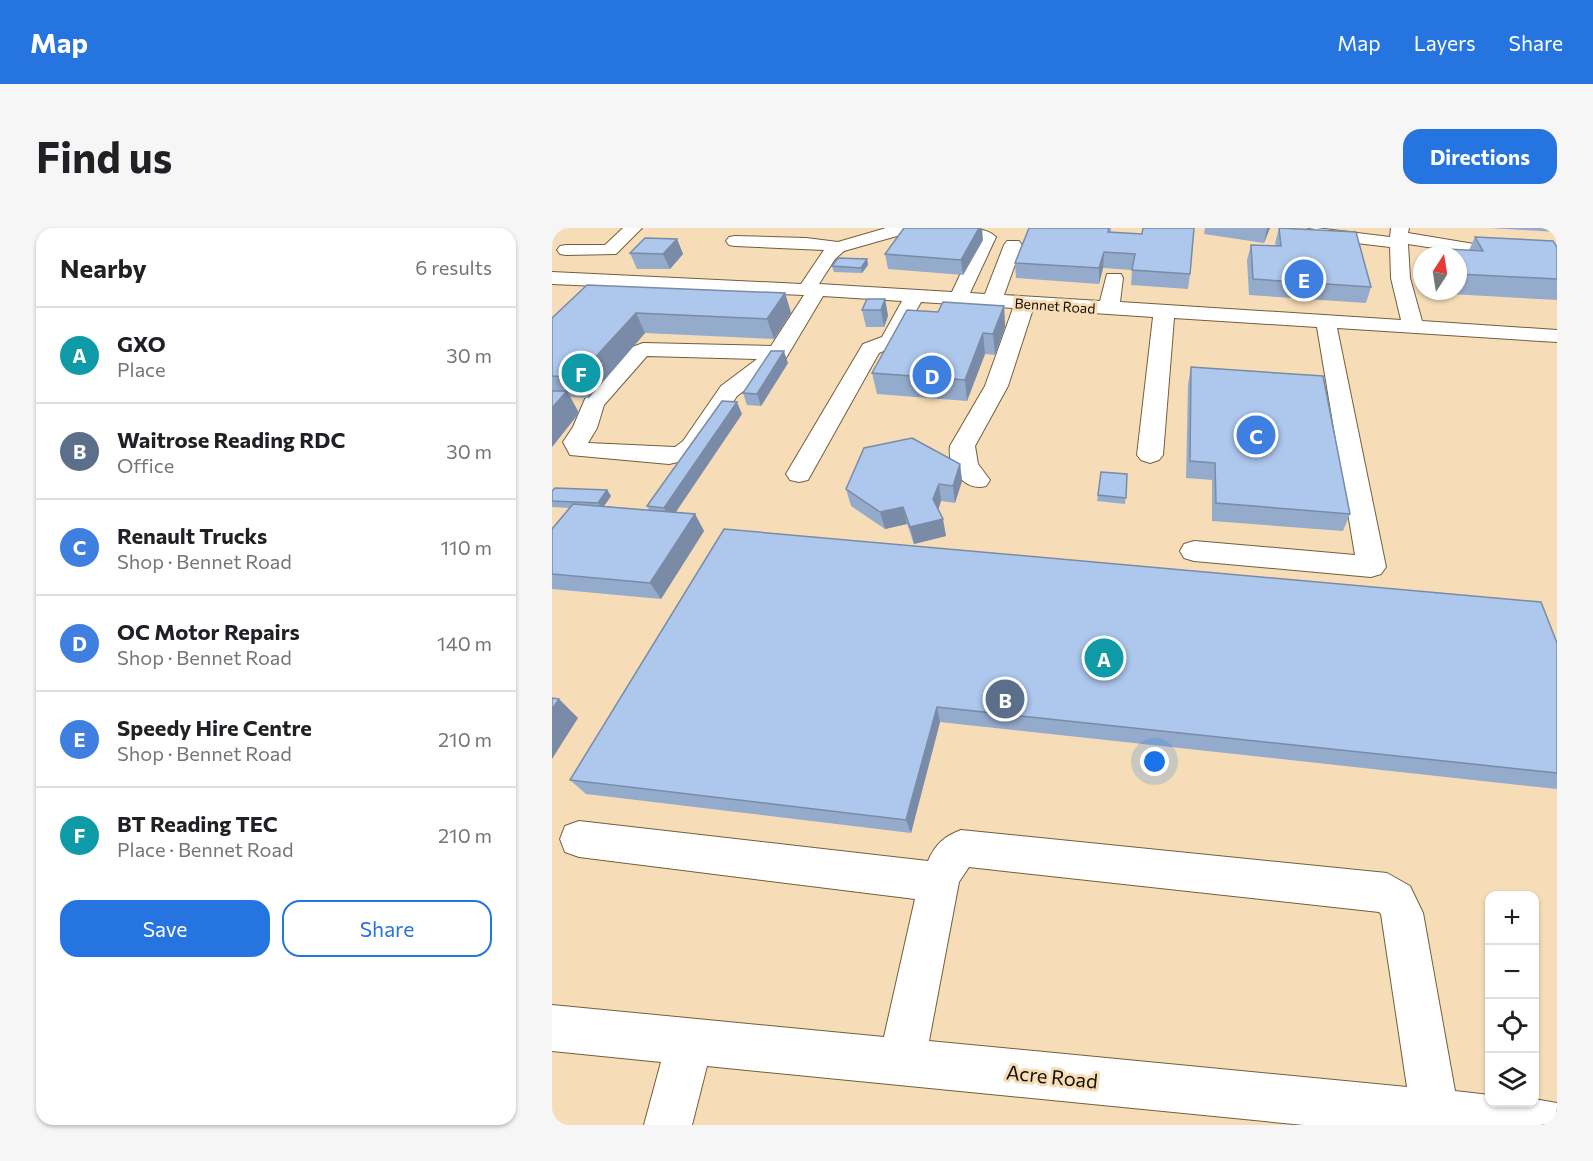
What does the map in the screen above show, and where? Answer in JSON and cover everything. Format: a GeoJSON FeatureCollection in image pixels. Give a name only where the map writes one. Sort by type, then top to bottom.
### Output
{"type":"FeatureCollection","features":[{"type":"Feature","properties":{"kind":"street"},"geometry":{"type":"LineString","coordinates":[[558,243],[610,250],[633,228]]}},
{"type":"Feature","properties":{"kind":"street"},"geometry":{"type":"LineString","coordinates":[[701,284],[738,235],[838,247],[905,228]]}},
{"type":"Feature","properties":{"kind":"street"},"geometry":{"type":"LineString","coordinates":[[958,299],[987,237],[967,229]]}},
{"type":"Feature","properties":{"kind":"street"},"geometry":{"type":"LineString","coordinates":[[1296,231],[1400,236],[1498,253],[1557,259]]}},
{"type":"Feature","properties":{"kind":"street"},"geometry":{"type":"LineString","coordinates":[[1400,236],[1398,259],[1402,297],[1413,326]]}},
{"type":"Feature","properties":{"kind":"street"},"geometry":{"type":"LineString","coordinates":[[992,302],[1013,245]]}},
{"type":"Feature","properties":{"kind":"street"},"geometry":{"type":"LineString","coordinates":[[778,353],[643,349],[583,404],[585,428],[575,442],[579,450],[669,456],[683,454],[692,446],[729,391],[778,353],[828,256],[838,247]]}},
{"type":"Feature","properties":{"kind":"street","name":"Bennet Road"},"geometry":{"type":"LineString","coordinates":[[552,278],[812,290],[1164,312],[1240,308],[1326,322],[1555,331]]}},
{"type":"Feature","properties":{"kind":"street"},"geometry":{"type":"LineString","coordinates":[[1109,309],[1114,278]]}},
{"type":"Feature","properties":{"kind":"street"},"geometry":{"type":"LineString","coordinates":[[799,474],[871,349],[890,341],[914,296]]}},
{"type":"Feature","properties":{"kind":"street"},"geometry":{"type":"LineString","coordinates":[[977,480],[962,454],[965,440],[995,390],[1005,368],[1024,304]]}},
{"type":"Feature","properties":{"kind":"street"},"geometry":{"type":"LineString","coordinates":[[1150,455],[1164,312]]}},
{"type":"Feature","properties":{"kind":"street"},"geometry":{"type":"LineString","coordinates":[[1467,314],[1555,331]]}},
{"type":"Feature","properties":{"kind":"street"},"geometry":{"type":"LineString","coordinates":[[1194,551],[1371,567],[1326,322]]}},
{"type":"Feature","properties":{"kind":"street"},"geometry":{"type":"LineString","coordinates":[[579,839],[939,882]]}},
{"type":"Feature","properties":{"kind":"street"},"geometry":{"type":"LineString","coordinates":[[902,1062],[939,882],[948,861],[961,848],[1387,892],[1396,900],[1402,913],[1435,1113]]}},
{"type":"Feature","properties":{"kind":"street","name":"Acre Road"},"geometry":{"type":"LineString","coordinates":[[552,1028],[1552,1125]]}},
{"type":"Feature","properties":{"kind":"street"},"geometry":{"type":"LineString","coordinates":[[668,1125],[690,1042]]}},
{"type":"Feature","properties":{"kind":"building"},"geometry":{"type":"Polygon","coordinates":[[[904,228],[979,228],[961,260],[885,254],[904,228]]]}},
{"type":"Feature","properties":{"kind":"building"},"geometry":{"type":"Polygon","coordinates":[[[1029,228],[1109,228],[1108,232],[1142,234],[1143,228],[1194,228],[1190,274],[1132,270],[1135,254],[1104,252],[1099,268],[1015,263],[1029,228]]]}},
{"type":"Feature","properties":{"kind":"building"},"geometry":{"type":"Polygon","coordinates":[[[1279,228],[1356,232],[1371,287],[1253,279],[1251,245],[1281,246],[1279,228]]]}},
{"type":"Feature","properties":{"kind":"building"},"geometry":{"type":"Polygon","coordinates":[[[1475,237],[1553,241],[1557,247],[1557,279],[1467,274],[1467,250],[1483,251],[1475,237]]]}},
{"type":"Feature","properties":{"kind":"building"},"geometry":{"type":"Polygon","coordinates":[[[645,238],[677,239],[663,254],[630,253],[645,238]]]}},
{"type":"Feature","properties":{"kind":"building"},"geometry":{"type":"Polygon","coordinates":[[[838,258],[867,259],[861,268],[832,266],[838,258]]]}},
{"type":"Feature","properties":{"kind":"building"},"geometry":{"type":"Polygon","coordinates":[[[587,285],[785,293],[767,319],[636,313],[577,377],[552,376],[552,318],[587,285]]]}},
{"type":"Feature","properties":{"kind":"building"},"geometry":{"type":"Polygon","coordinates":[[[867,299],[885,299],[881,310],[862,310],[867,299]]]}},
{"type":"Feature","properties":{"kind":"building"},"geometry":{"type":"Polygon","coordinates":[[[943,302],[1004,306],[993,334],[983,333],[965,380],[872,373],[907,310],[938,312],[943,302]]]}},
{"type":"Feature","properties":{"kind":"building"},"geometry":{"type":"Polygon","coordinates":[[[771,351],[784,351],[757,394],[743,393],[771,351]]]}},
{"type":"Feature","properties":{"kind":"building"},"geometry":{"type":"Polygon","coordinates":[[[1191,367],[1323,376],[1350,514],[1216,503],[1215,463],[1190,461],[1191,367]]]}},
{"type":"Feature","properties":{"kind":"building"},"geometry":{"type":"Polygon","coordinates":[[[552,391],[567,391],[552,408],[552,391]]]}},
{"type":"Feature","properties":{"kind":"building"},"geometry":{"type":"Polygon","coordinates":[[[722,401],[737,402],[664,508],[647,506],[722,401]]]}},
{"type":"Feature","properties":{"kind":"building"},"geometry":{"type":"Polygon","coordinates":[[[912,438],[960,464],[953,486],[939,484],[933,499],[943,519],[910,527],[903,507],[880,512],[846,489],[864,448],[912,438]]]}},
{"type":"Feature","properties":{"kind":"building"},"geometry":{"type":"Polygon","coordinates":[[[1101,472],[1127,474],[1126,498],[1098,495],[1101,472]]]}},
{"type":"Feature","properties":{"kind":"building"},"geometry":{"type":"Polygon","coordinates":[[[555,488],[607,490],[598,503],[552,501],[552,491],[555,488]]]}},
{"type":"Feature","properties":{"kind":"building"},"geometry":{"type":"Polygon","coordinates":[[[573,504],[695,514],[650,583],[552,574],[552,529],[573,504]]]}},
{"type":"Feature","properties":{"kind":"building"},"geometry":{"type":"Polygon","coordinates":[[[724,529],[1541,602],[1557,643],[1557,773],[937,707],[906,820],[570,780],[724,529]]]}},
{"type":"Feature","properties":{"kind":"building"},"geometry":{"type":"Polygon","coordinates":[[[552,698],[559,699],[552,709],[552,698]]]}},
{"type":"Feature","properties":{"kind":"place","name":"Speedy Hire Centre"},"geometry":{"type":"Point","coordinates":[1304,279]}},
{"type":"Feature","properties":{"kind":"place","name":"BT Reading TEC"},"geometry":{"type":"Point","coordinates":[581,373]}},
{"type":"Feature","properties":{"kind":"place","name":"OC Motor Repairs"},"geometry":{"type":"Point","coordinates":[932,375]}},
{"type":"Feature","properties":{"kind":"place","name":"Renault Trucks"},"geometry":{"type":"Point","coordinates":[1256,435]}},
{"type":"Feature","properties":{"kind":"place","name":"GXO"},"geometry":{"type":"Point","coordinates":[1104,658]}},
{"type":"Feature","properties":{"kind":"place","name":"Waitrose Reading RDC"},"geometry":{"type":"Point","coordinates":[1005,699]}}]}
